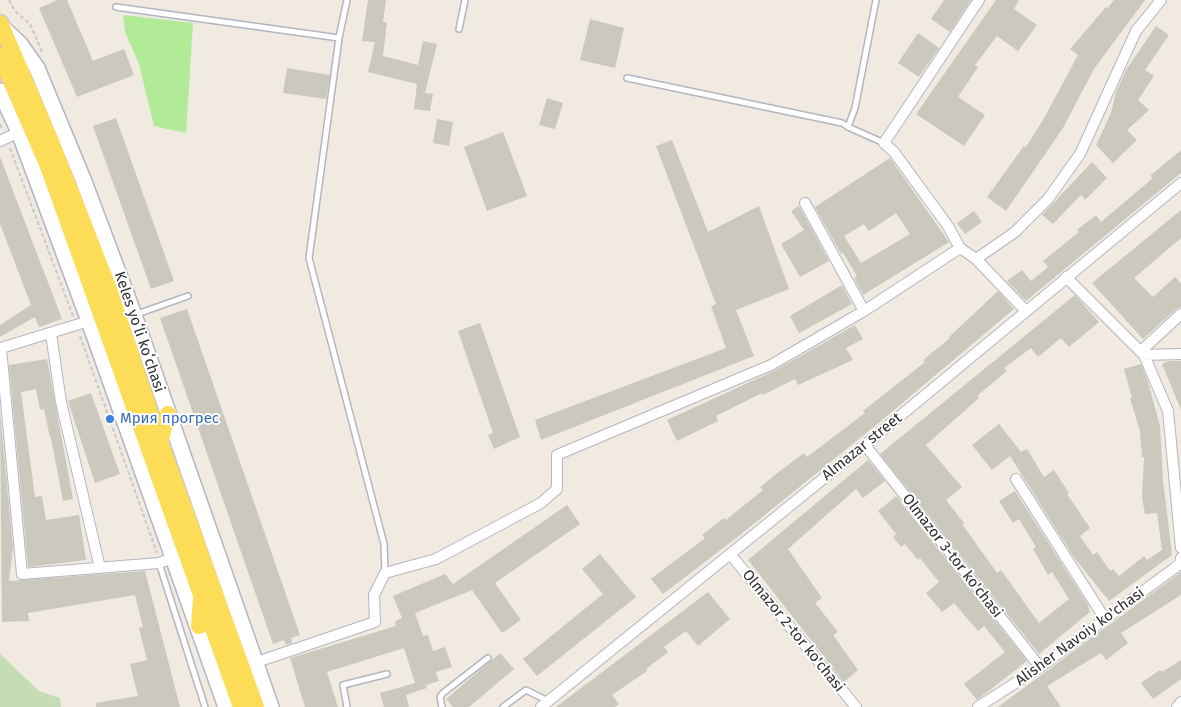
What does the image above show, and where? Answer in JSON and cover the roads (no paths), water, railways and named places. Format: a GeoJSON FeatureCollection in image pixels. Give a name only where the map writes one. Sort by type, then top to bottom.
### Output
{"type":"FeatureCollection","features":[{"type":"Feature","properties":{"kind":"main road","name":"Keles yoʻli koʻchasi"},"geometry":{"type":"LineString","coordinates":[[1,25],[51,142],[109,288],[160,442],[256,707]]}},
{"type":"Feature","properties":{"kind":"main road","name":"Keles yoʻli koʻchasi"},"geometry":{"type":"LineString","coordinates":[[0,56],[48,166],[242,707]]}},
{"type":"Feature","properties":{"kind":"main road"},"geometry":{"type":"LineString","coordinates":[[160,442],[168,414]]}},
{"type":"Feature","properties":{"kind":"main road"},"geometry":{"type":"LineString","coordinates":[[199,626],[201,592]]}},
{"type":"Feature","properties":{"kind":"street"},"geometry":{"type":"LineString","coordinates":[[979,0],[884,143],[894,152],[948,226],[960,248],[976,259],[1026,311]]}},
{"type":"Feature","properties":{"kind":"street"},"geometry":{"type":"LineString","coordinates":[[976,259],[1015,232],[1048,199],[1080,154],[1136,31],[1161,0]]}},
{"type":"Feature","properties":{"kind":"street","name":"Keles yoʻli koʻchasi"},"geometry":{"type":"LineString","coordinates":[[1,25],[20,44],[37,68],[83,179],[134,315],[254,663],[271,707]]}},
{"type":"Feature","properties":{"kind":"street"},"geometry":{"type":"LineString","coordinates":[[0,90],[8,137],[89,321],[163,559],[199,626],[226,707]]}},
{"type":"Feature","properties":{"kind":"street","name":"Almazar street"},"geometry":{"type":"LineString","coordinates":[[547,705],[1181,183]]}},
{"type":"Feature","properties":{"kind":"street"},"geometry":{"type":"LineString","coordinates":[[805,204],[864,311]]}},
{"type":"Feature","properties":{"kind":"street"},"geometry":{"type":"LineString","coordinates":[[254,663],[375,622],[374,595],[385,573],[436,559],[541,503],[557,489],[558,455],[771,365],[864,311],[960,248]]}},
{"type":"Feature","properties":{"kind":"street"},"geometry":{"type":"LineString","coordinates":[[1066,277],[1142,353],[1168,411],[1181,548]]}},
{"type":"Feature","properties":{"kind":"street"},"geometry":{"type":"LineString","coordinates":[[1142,353],[1181,314]]}},
{"type":"Feature","properties":{"kind":"street"},"geometry":{"type":"LineString","coordinates":[[89,321],[1,348],[22,574],[100,568],[163,559]]}},
{"type":"Feature","properties":{"kind":"street"},"geometry":{"type":"LineString","coordinates":[[51,334],[61,402],[100,568]]}},
{"type":"Feature","properties":{"kind":"street"},"geometry":{"type":"LineString","coordinates":[[1142,353],[1181,354]]}},
{"type":"Feature","properties":{"kind":"street","name":"Olmazor 3-tor ko'chasi"},"geometry":{"type":"LineString","coordinates":[[865,445],[1040,667]]}},
{"type":"Feature","properties":{"kind":"street"},"geometry":{"type":"LineString","coordinates":[[1016,479],[1105,619]]}},
{"type":"Feature","properties":{"kind":"street","name":"Olmazor 2-tor ko'chasi"},"geometry":{"type":"LineString","coordinates":[[730,554],[856,707]]}},
{"type":"Feature","properties":{"kind":"street","name":"Alisher Navoiy ko'chasi"},"geometry":{"type":"LineString","coordinates":[[978,707],[1040,667],[1180,561]]}},
{"type":"Feature","properties":{"kind":"street"},"geometry":{"type":"LineString","coordinates":[[1177,707],[1181,702]]}},
{"type":"Feature","properties":{"kind":"lane"},"geometry":{"type":"LineString","coordinates":[[347,0],[339,38],[309,258],[384,544],[385,573]]}},
{"type":"Feature","properties":{"kind":"lane"},"geometry":{"type":"LineString","coordinates":[[459,29],[465,0]]}},
{"type":"Feature","properties":{"kind":"lane"},"geometry":{"type":"LineString","coordinates":[[848,127],[855,108],[876,0]]}},
{"type":"Feature","properties":{"kind":"lane"},"geometry":{"type":"LineString","coordinates":[[116,7],[339,38]]}},
{"type":"Feature","properties":{"kind":"lane"},"geometry":{"type":"LineString","coordinates":[[627,78],[842,124],[884,143]]}},
{"type":"Feature","properties":{"kind":"lane"},"geometry":{"type":"LineString","coordinates":[[134,315],[188,296]]}},
{"type":"Feature","properties":{"kind":"lane"},"geometry":{"type":"LineString","coordinates":[[163,559],[205,707]]}},
{"type":"Feature","properties":{"kind":"lane"},"geometry":{"type":"LineString","coordinates":[[442,707],[440,697],[488,658]]}},
{"type":"Feature","properties":{"kind":"lane"},"geometry":{"type":"LineString","coordinates":[[347,707],[343,685],[387,674]]}},
{"type":"Feature","properties":{"kind":"lane"},"geometry":{"type":"LineString","coordinates":[[503,707],[526,690],[547,705]]}},
{"type":"Feature","properties":{"kind":"place","name":"Мрия прогрес"},"geometry":{"type":"Point","coordinates":[110,419]}}]}
